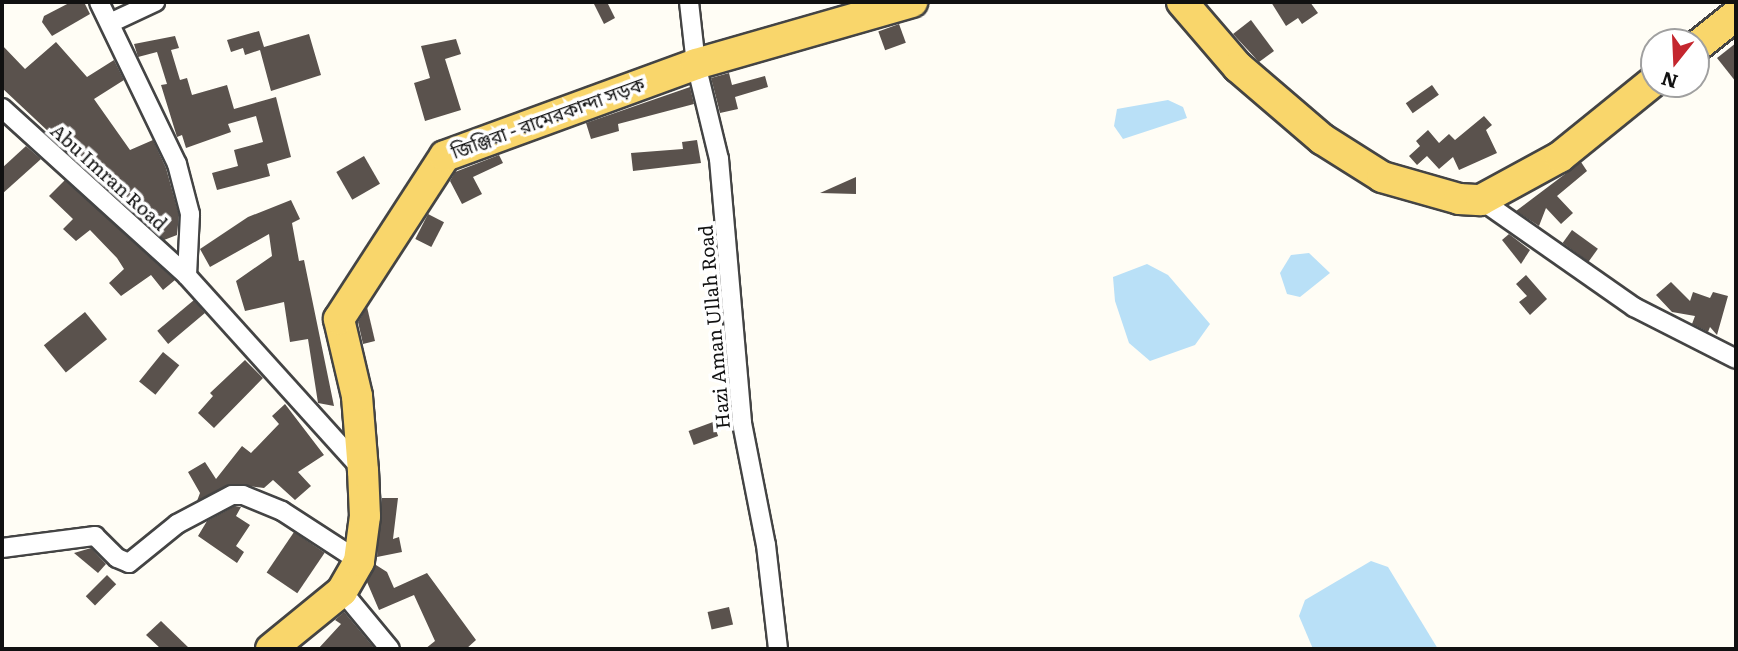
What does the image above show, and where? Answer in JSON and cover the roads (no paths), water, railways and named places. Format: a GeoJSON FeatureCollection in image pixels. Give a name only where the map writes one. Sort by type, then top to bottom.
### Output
{"type":"FeatureCollection","features":[{"type":"Feature","properties":{"kind":"main road","name":"জিঞ্জিরা - রামেরকান্দা সড়ক"},"geometry":{"type":"LineString","coordinates":[[271,649],[342,591],[359,561],[365,516],[357,396],[339,319],[434,166],[461,148],[696,64],[912,2]]}},
{"type":"Feature","properties":{"kind":"main road"},"geometry":{"type":"LineString","coordinates":[[1182,2],[1238,66],[1322,139],[1382,177],[1460,199],[1481,200],[1560,157],[1640,92]]}},
{"type":"Feature","properties":{"kind":"main road"},"geometry":{"type":"LineString","coordinates":[[1710,36],[1736,15]]}},
{"type":"Feature","properties":{"kind":"street"},"geometry":{"type":"LineString","coordinates":[[99,2],[177,164],[190,214],[187,276]]}},
{"type":"Feature","properties":{"kind":"street"},"geometry":{"type":"LineString","coordinates":[[110,23],[155,2]]}},
{"type":"Feature","properties":{"kind":"street","name":"Hazi Aman Ullah Road"},"geometry":{"type":"LineString","coordinates":[[689,2],[696,64],[719,159],[742,423],[766,545],[779,649]]}},
{"type":"Feature","properties":{"kind":"street","name":"Abu Imran Road"},"geometry":{"type":"LineString","coordinates":[[2,108],[187,276],[363,471]]}},
{"type":"Feature","properties":{"kind":"street"},"geometry":{"type":"LineString","coordinates":[[1481,200],[1634,307],[1736,359]]}},
{"type":"Feature","properties":{"kind":"street"},"geometry":{"type":"LineString","coordinates":[[2,548],[95,536],[117,558],[129,563],[177,524],[232,495],[243,495],[282,511],[359,561]]}},
{"type":"Feature","properties":{"kind":"street"},"geometry":{"type":"LineString","coordinates":[[342,591],[390,649]]}},
{"type":"Feature","properties":{"kind":"water"},"geometry":{"type":"Polygon","coordinates":[[[1168,100],[1183,107],[1187,118],[1123,139],[1114,126],[1117,109],[1168,100]]]}},
{"type":"Feature","properties":{"kind":"water"},"geometry":{"type":"Polygon","coordinates":[[[1309,253],[1330,273],[1300,297],[1287,294],[1280,273],[1291,255],[1309,253]]]}},
{"type":"Feature","properties":{"kind":"water"},"geometry":{"type":"Polygon","coordinates":[[[1147,264],[1168,275],[1210,324],[1195,345],[1150,361],[1129,343],[1115,301],[1113,277],[1147,264]]]}},
{"type":"Feature","properties":{"kind":"water"},"geometry":{"type":"Polygon","coordinates":[[[1371,561],[1388,567],[1438,649],[1313,649],[1299,616],[1305,600],[1371,561]]]}}]}
